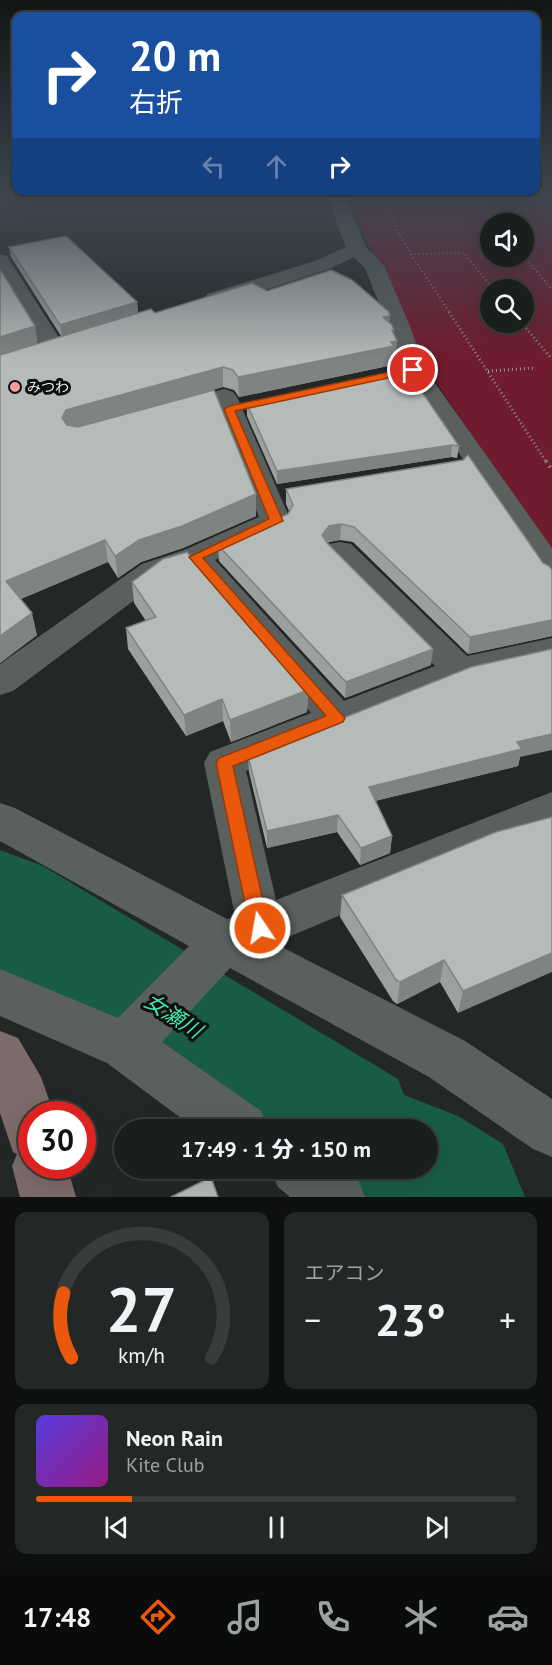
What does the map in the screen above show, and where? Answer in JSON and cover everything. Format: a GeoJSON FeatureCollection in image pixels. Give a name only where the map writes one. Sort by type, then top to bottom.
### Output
{"type":"FeatureCollection","features":[{"type":"Feature","properties":{"kind":"main road"},"geometry":{"type":"LineString","coordinates":[[43,1179],[48,1197]]}},
{"type":"Feature","properties":{"kind":"street"},"geometry":{"type":"LineString","coordinates":[[196,305],[322,265],[355,250]]}},
{"type":"Feature","properties":{"kind":"street"},"geometry":{"type":"LineString","coordinates":[[358,250],[374,266],[399,326],[401,372],[436,400],[552,571]]}},
{"type":"Feature","properties":{"kind":"street"},"geometry":{"type":"LineString","coordinates":[[0,260],[63,348],[33,357]]}},
{"type":"Feature","properties":{"kind":"street"},"geometry":{"type":"LineString","coordinates":[[0,682],[153,572],[195,557],[276,521],[277,494],[241,407],[224,398],[147,419]]}},
{"type":"Feature","properties":{"kind":"street"},"geometry":{"type":"LineString","coordinates":[[340,551],[460,670]]}},
{"type":"Feature","properties":{"kind":"street"},"geometry":{"type":"LineString","coordinates":[[195,557],[337,718]]}},
{"type":"Feature","properties":{"kind":"street"},"geometry":{"type":"LineString","coordinates":[[232,943],[224,763],[460,670],[552,650]]}},
{"type":"Feature","properties":{"kind":"street"},"geometry":{"type":"LineString","coordinates":[[125,1046],[232,943],[552,808]]}},
{"type":"Feature","properties":{"kind":"street"},"geometry":{"type":"LineString","coordinates":[[0,820],[52,850],[232,943],[447,1059],[552,1130]]}},
{"type":"Feature","properties":{"kind":"street"},"geometry":{"type":"LineString","coordinates":[[0,992],[125,1046],[227,1119]]}},
{"type":"Feature","properties":{"kind":"street"},"geometry":{"type":"LineString","coordinates":[[312,1179],[337,1197]]}},
{"type":"Feature","properties":{"kind":"path"},"geometry":{"type":"LineString","coordinates":[[409,250],[552,470]]}},
{"type":"Feature","properties":{"kind":"path"},"geometry":{"type":"LineString","coordinates":[[411,254],[464,253],[485,279]]}},
{"type":"Feature","properties":{"kind":"path"},"geometry":{"type":"LineString","coordinates":[[533,267],[552,290]]}},
{"type":"Feature","properties":{"kind":"path"},"geometry":{"type":"LineString","coordinates":[[530,333],[552,359]]}},
{"type":"Feature","properties":{"kind":"path"},"geometry":{"type":"LineString","coordinates":[[488,371],[534,368]]}},
{"type":"Feature","properties":{"kind":"shaded area"},"geometry":{"type":"Polygon","coordinates":[[[371,250],[480,250],[480,267],[534,267],[534,250],[552,250],[552,558],[431,374],[371,250]]]}},
{"type":"Feature","properties":{"kind":"building"},"geometry":{"type":"Polygon","coordinates":[[[11,250],[81,250],[137,302],[60,325],[11,250]]]}},
{"type":"Feature","properties":{"kind":"building"},"geometry":{"type":"Polygon","coordinates":[[[0,269],[35,326],[0,337],[0,269]]]}},
{"type":"Feature","properties":{"kind":"building"},"geometry":{"type":"Polygon","coordinates":[[[331,270],[352,280],[389,312],[390,316],[383,317],[394,330],[392,330],[397,341],[391,342],[394,346],[238,377],[233,370],[223,367],[66,410],[62,418],[67,425],[78,427],[214,390],[256,494],[182,526],[139,540],[115,556],[105,540],[6,581],[32,613],[0,636],[0,355],[151,309],[155,313],[252,283],[267,291],[331,270]]]}},
{"type":"Feature","properties":{"kind":"building"},"geometry":{"type":"Polygon","coordinates":[[[407,370],[459,446],[452,445],[277,471],[247,404],[407,370]]]}},
{"type":"Feature","properties":{"kind":"building"},"geometry":{"type":"Polygon","coordinates":[[[468,455],[543,563],[552,570],[552,620],[470,637],[354,527],[341,524],[329,526],[322,535],[328,544],[433,649],[346,682],[218,545],[288,514],[293,505],[286,489],[463,460],[468,455]]]}},
{"type":"Feature","properties":{"kind":"building"},"geometry":{"type":"Polygon","coordinates":[[[187,552],[308,690],[230,720],[222,699],[184,715],[126,628],[156,617],[132,582],[163,559],[187,552]]]}},
{"type":"Feature","properties":{"kind":"building"},"geometry":{"type":"Polygon","coordinates":[[[552,649],[552,734],[517,742],[522,749],[369,787],[392,836],[361,848],[338,815],[267,831],[248,756],[471,667],[552,649]]]}},
{"type":"Feature","properties":{"kind":"building"},"geometry":{"type":"Polygon","coordinates":[[[552,817],[552,953],[463,991],[444,960],[400,982],[396,980],[342,895],[496,832],[552,817]]]}},
{"type":"Feature","properties":{"kind":"building"},"geometry":{"type":"Polygon","coordinates":[[[207,1179],[212,1179],[218,1197],[171,1197],[207,1179]]]}},
{"type":"Feature","properties":{"kind":"waterway","name":"女瀬川"},"geometry":{"type":"LineString","coordinates":[[0,903],[330,1119]]}},
{"type":"Feature","properties":{"kind":"waterway","name":"女瀬川"},"geometry":{"type":"LineString","coordinates":[[423,1179],[450,1197]]}},
{"type":"Feature","properties":{"kind":"place","name":"みつわ"},"geometry":{"type":"Point","coordinates":[15,387]}},
{"type":"Feature","properties":{"kind":"route"},"geometry":{"type":"LineString","coordinates":[[260,928],[224,763],[337,718],[195,557],[276,521],[229,409],[413,370]]}}]}
